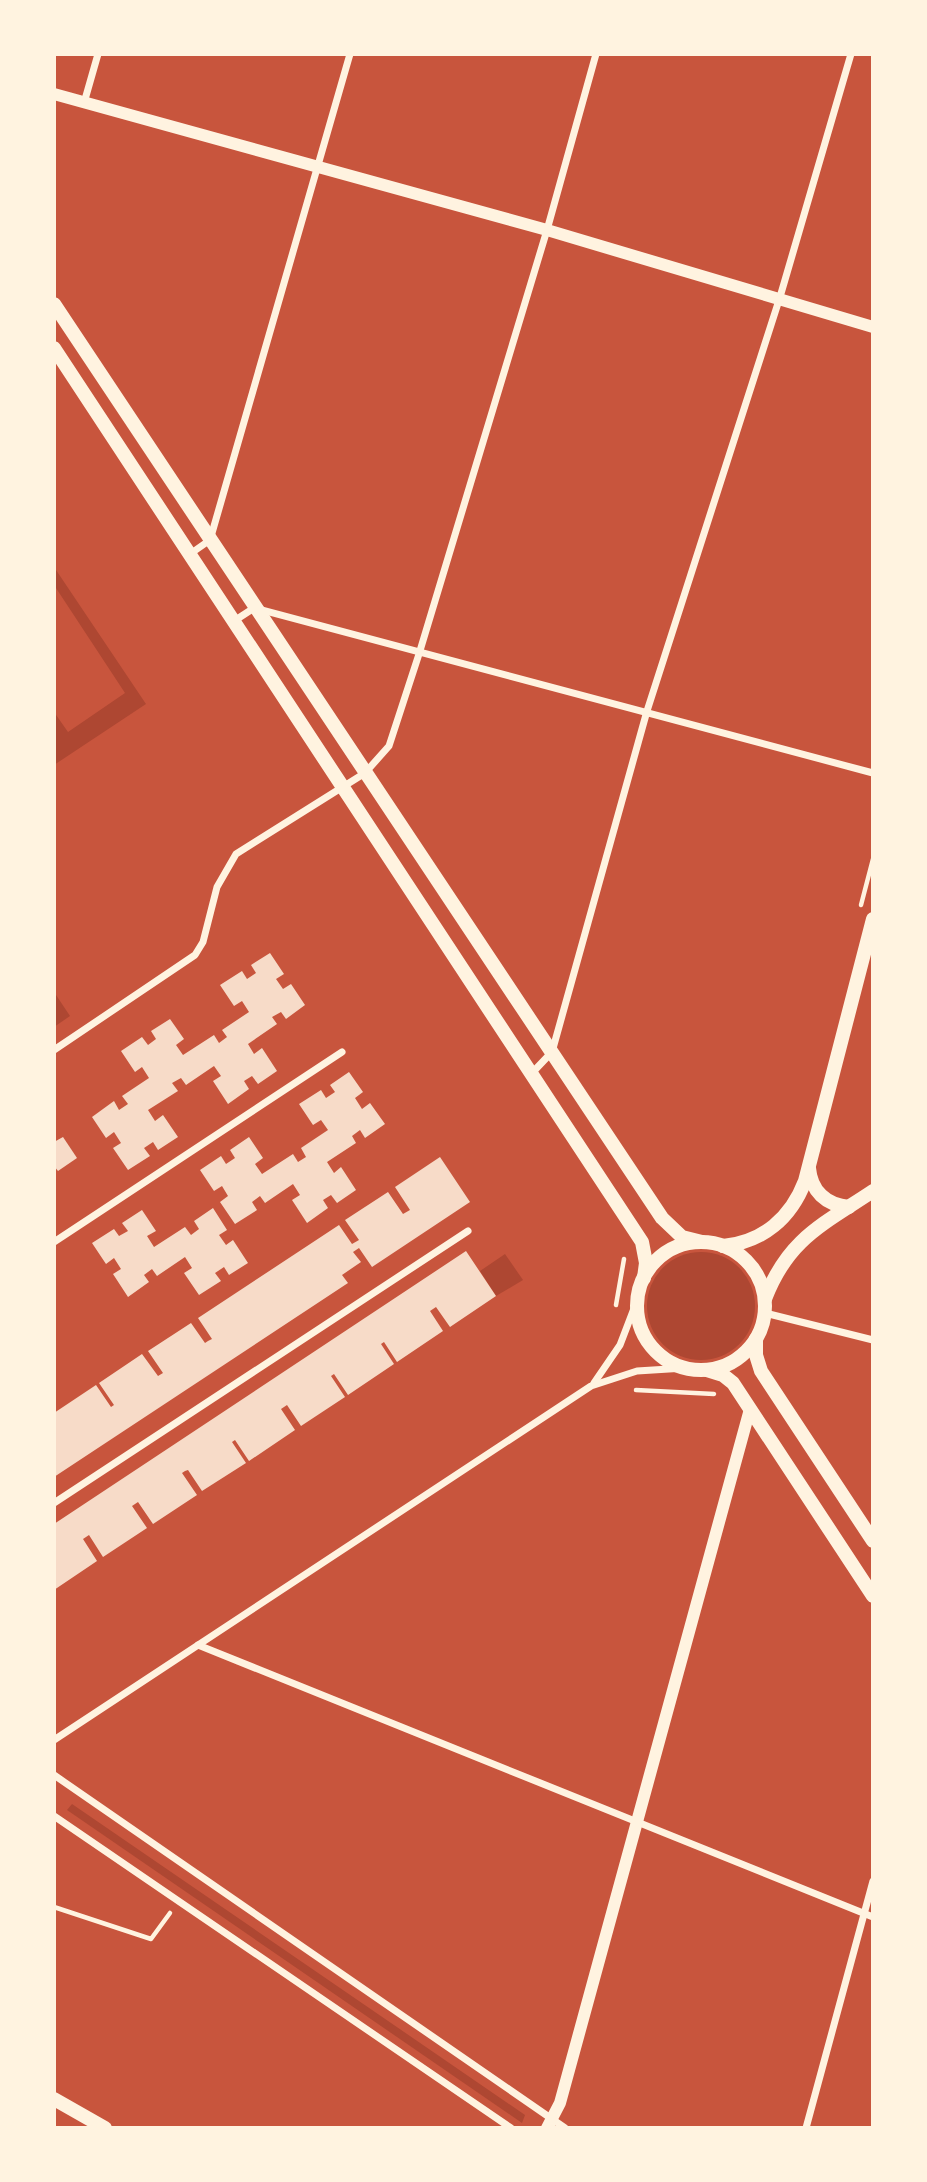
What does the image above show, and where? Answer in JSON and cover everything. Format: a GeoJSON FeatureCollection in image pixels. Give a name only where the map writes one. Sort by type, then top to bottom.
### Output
{"type":"FeatureCollection","features":[{"type":"Feature","properties":{"kind":"main road"},"geometry":{"type":"LineString","coordinates":[[54,304],[662,1218],[682,1237],[723,1246],[740,1255],[755,1270],[765,1306]]}},
{"type":"Feature","properties":{"kind":"main road"},"geometry":{"type":"LineString","coordinates":[[54,348],[637,1234],[646,1256],[644,1278],[638,1298],[638,1318],[651,1346],[666,1360],[685,1368],[723,1375],[736,1388],[873,1597]]}},
{"type":"Feature","properties":{"kind":"main road"},"geometry":{"type":"LineString","coordinates":[[723,1246],[750,1240],[781,1221],[798,1198],[809,1166],[873,919]]}},
{"type":"Feature","properties":{"kind":"main road"},"geometry":{"type":"LineString","coordinates":[[809,1166],[812,1182],[820,1195],[834,1204],[849,1207]]}},
{"type":"Feature","properties":{"kind":"main road"},"geometry":{"type":"LineString","coordinates":[[873,1191],[792,1249],[775,1273],[756,1338],[755,1355],[761,1371],[873,1541]]}},
{"type":"Feature","properties":{"kind":"main road"},"geometry":{"type":"LineString","coordinates":[[644,1278],[656,1262],[673,1249],[702,1242]]}},
{"type":"Feature","properties":{"kind":"main road"},"geometry":{"type":"LineString","coordinates":[[706,1370],[735,1360],[756,1338]]}},
{"type":"Feature","properties":{"kind":"main road"},"geometry":{"type":"LineString","coordinates":[[54,2099],[105,2128]]}},
{"type":"Feature","properties":{"kind":"street"},"geometry":{"type":"LineString","coordinates":[[83,103],[98,54]]}},
{"type":"Feature","properties":{"kind":"street"},"geometry":{"type":"LineString","coordinates":[[190,554],[210,540],[350,54]]}},
{"type":"Feature","properties":{"kind":"street"},"geometry":{"type":"LineString","coordinates":[[54,1050],[190,960],[204,942],[217,887],[236,854],[365,773],[389,746],[547,230],[596,54]]}},
{"type":"Feature","properties":{"kind":"street"},"geometry":{"type":"LineString","coordinates":[[532,1073],[552,1052],[647,710],[780,298],[851,54]]}},
{"type":"Feature","properties":{"kind":"street"},"geometry":{"type":"LineString","coordinates":[[54,94],[317,169],[547,230],[873,327]]}},
{"type":"Feature","properties":{"kind":"street"},"geometry":{"type":"LineString","coordinates":[[234,621],[254,608],[419,654],[647,710],[873,773]]}},
{"type":"Feature","properties":{"kind":"street"},"geometry":{"type":"LineString","coordinates":[[54,1242],[342,1052]]}},
{"type":"Feature","properties":{"kind":"street"},"geometry":{"type":"LineString","coordinates":[[54,1503],[468,1231]]}},
{"type":"Feature","properties":{"kind":"street"},"geometry":{"type":"LineString","coordinates":[[591,1386],[620,1345],[638,1298]]}},
{"type":"Feature","properties":{"kind":"street"},"geometry":{"type":"LineString","coordinates":[[765,1306],[873,1340]]}},
{"type":"Feature","properties":{"kind":"street"},"geometry":{"type":"LineString","coordinates":[[54,1740],[591,1386],[614,1377],[649,1369],[685,1368]]}},
{"type":"Feature","properties":{"kind":"street"},"geometry":{"type":"LineString","coordinates":[[550,2123],[637,1822],[750,1409]]}},
{"type":"Feature","properties":{"kind":"street"},"geometry":{"type":"LineString","coordinates":[[198,1645],[873,1917]]}},
{"type":"Feature","properties":{"kind":"street"},"geometry":{"type":"LineString","coordinates":[[54,1775],[550,2123],[565,2128]]}},
{"type":"Feature","properties":{"kind":"street"},"geometry":{"type":"LineString","coordinates":[[54,1816],[511,2128]]}},
{"type":"Feature","properties":{"kind":"street"},"geometry":{"type":"LineString","coordinates":[[807,2128],[873,1881]]}},
{"type":"Feature","properties":{"kind":"path"},"geometry":{"type":"LineString","coordinates":[[615,1317],[626,1241],[637,1234]]}},
{"type":"Feature","properties":{"kind":"path"},"geometry":{"type":"LineString","coordinates":[[614,1377],[621,1389],[709,1395],[736,1388]]}},
{"type":"Feature","properties":{"kind":"path"},"geometry":{"type":"LineString","coordinates":[[54,1907],[151,1939],[179,1901]]}},
{"type":"Feature","properties":{"kind":"shaded area"},"geometry":{"type":"Polygon","coordinates":[[[54,567],[146,704],[54,765],[54,712],[68,732],[125,693],[54,585],[54,567]]]}},
{"type":"Feature","properties":{"kind":"shaded area"},"geometry":{"type":"Polygon","coordinates":[[[54,992],[70,1016],[54,1027],[54,992]]]}},
{"type":"Feature","properties":{"kind":"shaded area"},"geometry":{"type":"Polygon","coordinates":[[[701,1252],[722,1256],[739,1268],[751,1285],[755,1306],[751,1327],[739,1344],[722,1356],[701,1360],[680,1356],[663,1344],[651,1327],[647,1306],[651,1285],[663,1268],[680,1256],[701,1252]]]}},
{"type":"Feature","properties":{"kind":"shaded area"},"geometry":{"type":"Polygon","coordinates":[[[505,1254],[523,1280],[496,1296],[480,1271],[505,1254]]]}},
{"type":"Feature","properties":{"kind":"shaded area"},"geometry":{"type":"Polygon","coordinates":[[[72,1804],[525,2115],[522,2123],[67,1810],[72,1804]]]}},
{"type":"Feature","properties":{"kind":"building"},"geometry":{"type":"Polygon","coordinates":[[[270,953],[284,974],[276,979],[283,989],[291,984],[305,1005],[286,1019],[281,1012],[272,1017],[277,1024],[248,1044],[254,1054],[262,1048],[277,1071],[258,1084],[252,1076],[244,1081],[249,1089],[228,1104],[213,1081],[221,1076],[214,1066],[186,1085],[181,1078],[172,1083],[178,1091],[148,1110],[155,1121],[163,1115],[178,1137],[158,1150],[153,1142],[144,1148],[150,1156],[128,1170],[113,1148],[121,1143],[114,1132],[106,1138],[92,1117],[114,1101],[119,1110],[128,1104],[122,1096],[149,1078],[142,1067],[135,1072],[121,1051],[142,1037],[148,1045],[156,1039],[151,1031],[170,1019],[184,1039],[176,1045],[183,1055],[214,1035],[219,1043],[227,1037],[222,1030],[249,1012],[242,1001],[234,1006],[220,985],[242,971],[247,979],[256,973],[251,965],[270,953]]]}},
{"type":"Feature","properties":{"kind":"building"},"geometry":{"type":"Polygon","coordinates":[[[349,1072],[363,1092],[355,1098],[362,1109],[370,1103],[385,1124],[365,1138],[360,1130],[352,1136],[356,1143],[327,1162],[334,1173],[341,1167],[356,1190],[337,1203],[331,1195],[323,1200],[328,1208],[307,1223],[292,1200],[300,1195],[293,1184],[265,1203],[260,1196],[252,1202],[257,1210],[235,1224],[220,1202],[228,1196],[222,1186],[214,1191],[200,1170],[221,1156],[226,1164],[235,1158],[230,1150],[249,1137],[263,1158],[255,1164],[262,1174],[293,1154],[298,1162],[306,1157],[301,1148],[328,1130],[321,1120],[313,1125],[299,1104],[321,1090],[326,1098],[335,1092],[330,1085],[349,1072]]]}},
{"type":"Feature","properties":{"kind":"building"},"geometry":{"type":"Polygon","coordinates":[[[63,1137],[77,1158],[58,1171],[54,1166],[54,1142],[63,1137]]]}},
{"type":"Feature","properties":{"kind":"building"},"geometry":{"type":"Polygon","coordinates":[[[440,1157],[470,1202],[372,1267],[359,1248],[353,1252],[361,1262],[342,1275],[348,1283],[54,1477],[54,1413],[96,1385],[111,1407],[114,1405],[99,1383],[142,1354],[158,1376],[163,1373],[148,1351],[191,1323],[205,1343],[212,1339],[198,1318],[339,1225],[352,1244],[359,1240],[345,1220],[388,1192],[403,1214],[410,1210],[395,1187],[440,1157]]]}},
{"type":"Feature","properties":{"kind":"building"},"geometry":{"type":"Polygon","coordinates":[[[213,1208],[227,1230],[219,1235],[226,1245],[233,1240],[248,1263],[229,1275],[224,1267],[215,1273],[221,1281],[199,1295],[184,1273],[192,1268],[185,1257],[157,1276],[152,1269],[144,1275],[149,1282],[128,1297],[113,1274],[121,1269],[114,1258],[106,1264],[92,1243],[114,1229],[119,1236],[128,1231],[122,1223],[142,1210],[156,1231],[147,1236],[154,1247],[185,1227],[191,1235],[199,1229],[194,1221],[213,1208]]]}},
{"type":"Feature","properties":{"kind":"building"},"geometry":{"type":"Polygon","coordinates":[[[466,1251],[496,1296],[450,1327],[436,1307],[430,1311],[443,1331],[397,1362],[384,1342],[381,1344],[394,1364],[348,1395],[334,1374],[331,1376],[345,1397],[301,1426],[287,1405],[281,1409],[295,1430],[249,1461],[235,1440],[232,1442],[246,1463],[202,1491],[188,1470],[185,1471],[182,1473],[197,1495],[153,1524],[138,1502],[132,1506],[147,1528],[103,1557],[89,1535],[83,1539],[97,1561],[54,1590],[54,1524],[466,1251]]]}}]}
